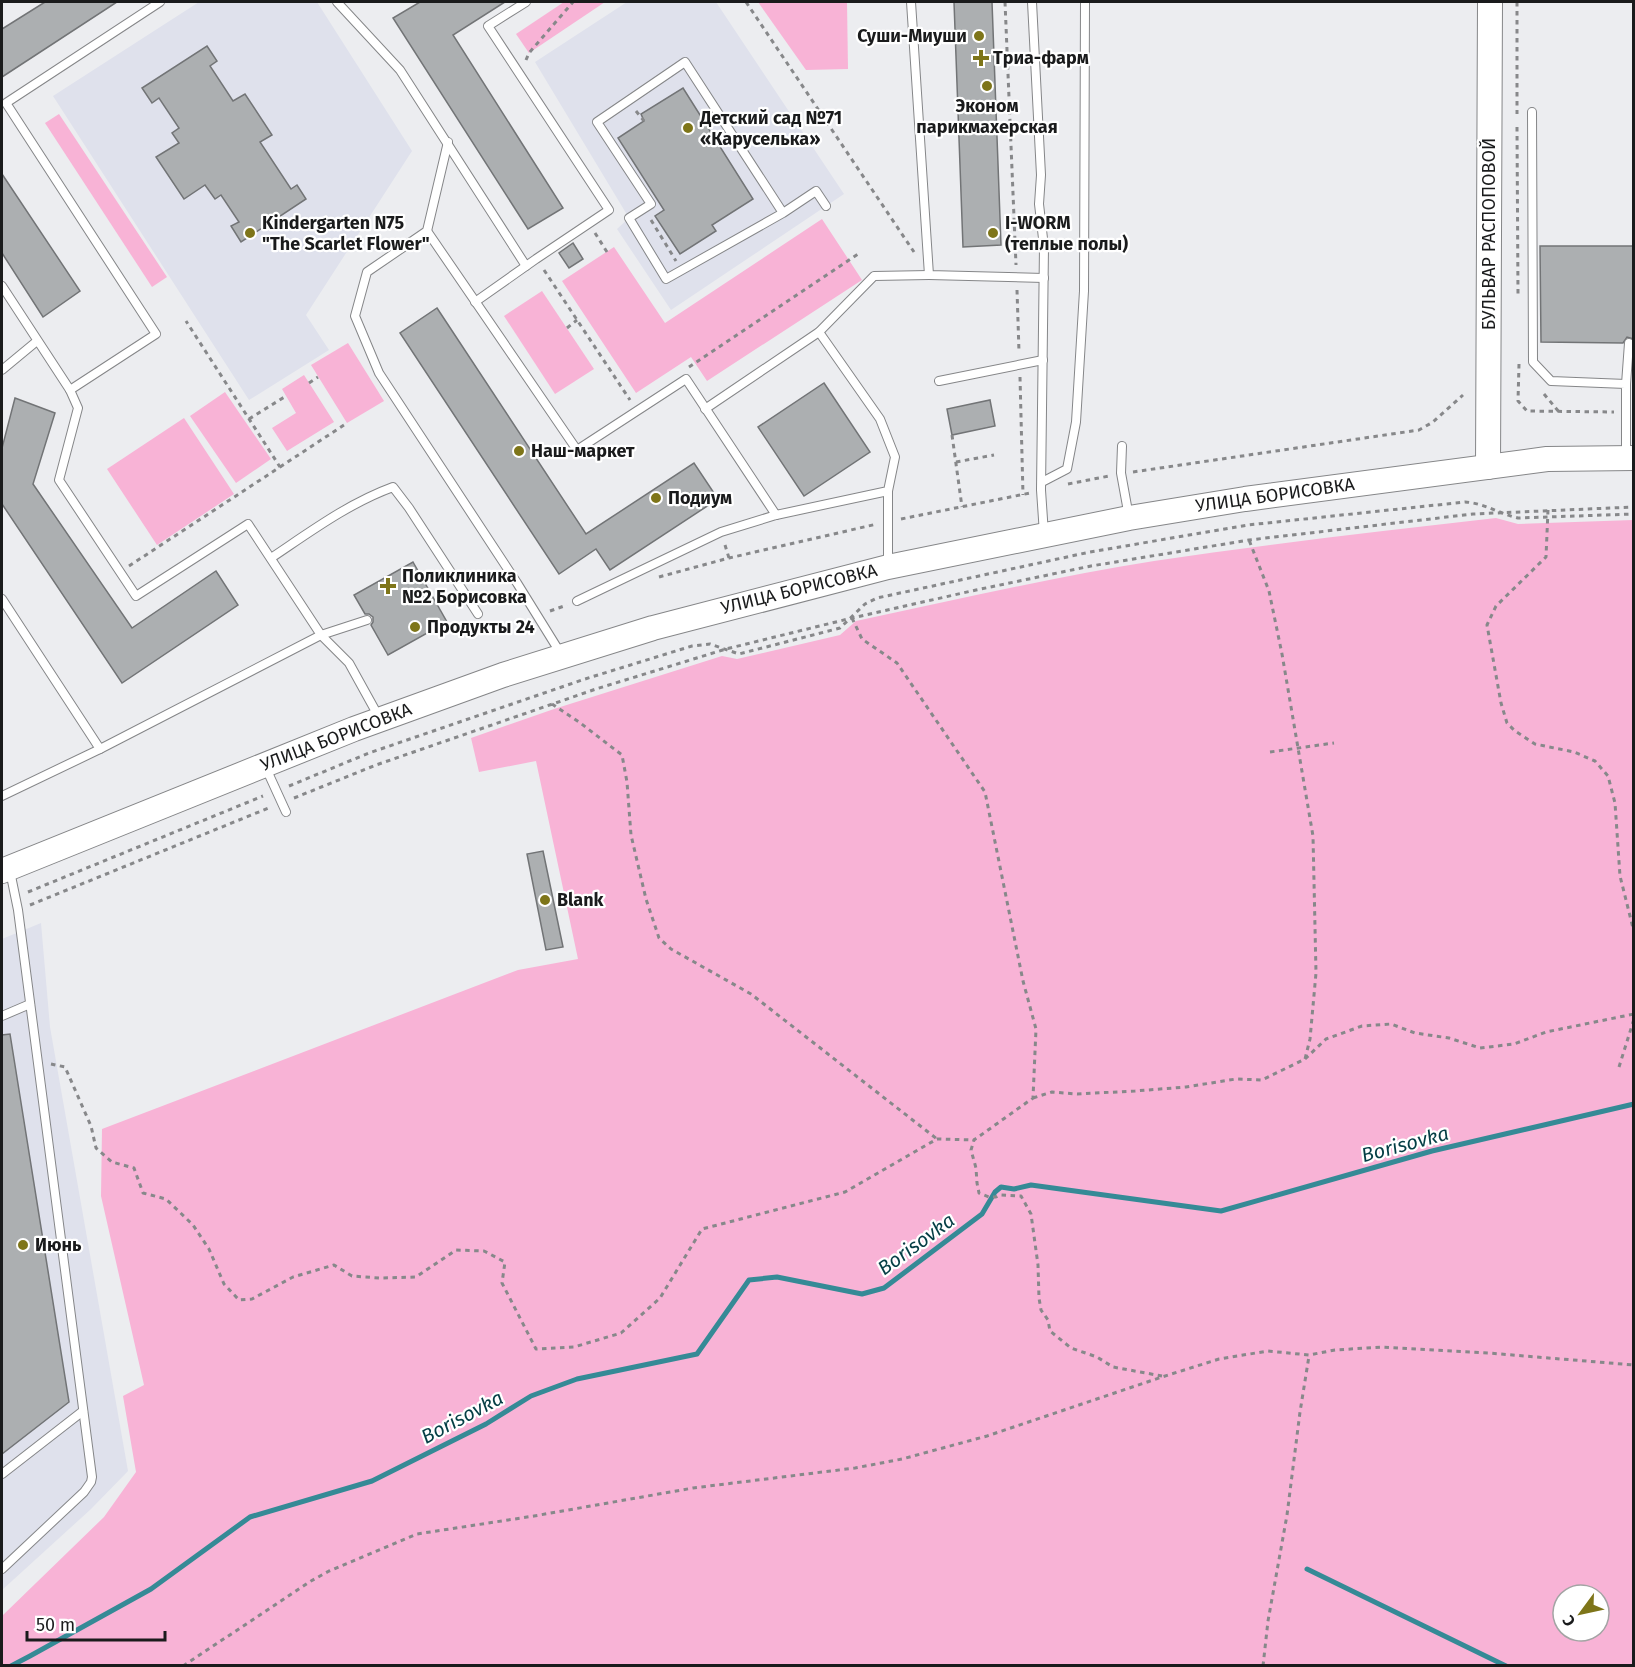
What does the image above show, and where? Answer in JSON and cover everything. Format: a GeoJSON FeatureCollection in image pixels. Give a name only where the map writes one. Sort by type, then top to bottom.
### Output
{"type":"FeatureCollection","features":[{"type":"Feature","properties":{"kind":"street","name":"БУЛЬВАР РАСПОПОВОЙ"},"geometry":{"type":"LineString","coordinates":[[1488,467],[1490,2]]}},
{"type":"Feature","properties":{"kind":"street","name":"УЛИЦА БОРИСОВКА"},"geometry":{"type":"LineString","coordinates":[[6,869],[380,719],[562,656],[744,603],[888,567],[1044,534],[1245,499],[1547,459],[1630,458]]}},
{"type":"Feature","properties":{"kind":"lane"},"geometry":{"type":"LineString","coordinates":[[70,390],[156,334],[6,103],[160,2]]}},
{"type":"Feature","properties":{"kind":"lane"},"geometry":{"type":"LineString","coordinates":[[337,2],[400,70],[526,266]]}},
{"type":"Feature","properties":{"kind":"lane"},"geometry":{"type":"LineString","coordinates":[[475,302],[609,210],[488,26],[526,2]]}},
{"type":"Feature","properties":{"kind":"lane"},"geometry":{"type":"LineString","coordinates":[[911,2],[930,275]]}},
{"type":"Feature","properties":{"kind":"lane"},"geometry":{"type":"LineString","coordinates":[[1032,2],[1041,175],[1039,204],[1044,247],[1042,486],[1044,534]]}},
{"type":"Feature","properties":{"kind":"lane"},"geometry":{"type":"LineString","coordinates":[[1042,486],[1067,469],[1076,422],[1084,291],[1085,2]]}},
{"type":"Feature","properties":{"kind":"lane"},"geometry":{"type":"LineString","coordinates":[[783,213],[685,62],[597,122],[651,204],[629,218],[666,279],[783,213],[816,191],[826,206]]}},
{"type":"Feature","properties":{"kind":"lane"},"geometry":{"type":"LineString","coordinates":[[1532,112],[1533,362],[1551,381],[1626,384]]}},
{"type":"Feature","properties":{"kind":"lane"},"geometry":{"type":"LineString","coordinates":[[448,142],[427,231],[367,272],[356,316],[379,373],[517,583],[562,656]]}},
{"type":"Feature","properties":{"kind":"lane"},"geometry":{"type":"LineString","coordinates":[[427,231],[577,450],[686,379],[776,515]]}},
{"type":"Feature","properties":{"kind":"lane"},"geometry":{"type":"LineString","coordinates":[[705,409],[819,332],[874,276],[1044,278]]}},
{"type":"Feature","properties":{"kind":"lane"},"geometry":{"type":"LineString","coordinates":[[2,286],[70,390],[78,408],[59,480],[136,596],[248,524],[321,635],[349,663],[380,719]]}},
{"type":"Feature","properties":{"kind":"lane"},"geometry":{"type":"LineString","coordinates":[[819,332],[880,419],[895,457],[888,491],[888,567]]}},
{"type":"Feature","properties":{"kind":"lane"},"geometry":{"type":"LineString","coordinates":[[2,370],[37,340]]}},
{"type":"Feature","properties":{"kind":"lane"},"geometry":{"type":"LineString","coordinates":[[1629,343],[1626,384],[1630,458]]}},
{"type":"Feature","properties":{"kind":"lane"},"geometry":{"type":"LineString","coordinates":[[939,381],[1043,360]]}},
{"type":"Feature","properties":{"kind":"lane"},"geometry":{"type":"LineString","coordinates":[[1122,446],[1121,473],[1129,518]]}},
{"type":"Feature","properties":{"kind":"lane"},"geometry":{"type":"LineString","coordinates":[[271,558],[370,496],[393,488],[409,508],[478,614]]}},
{"type":"Feature","properties":{"kind":"lane"},"geometry":{"type":"LineString","coordinates":[[577,601],[721,532],[776,515],[888,491]]}},
{"type":"Feature","properties":{"kind":"lane"},"geometry":{"type":"LineString","coordinates":[[2,599],[100,749]]}},
{"type":"Feature","properties":{"kind":"lane"},"geometry":{"type":"LineString","coordinates":[[2,796],[100,749],[321,635],[368,620]]}},
{"type":"Feature","properties":{"kind":"lane"},"geometry":{"type":"LineString","coordinates":[[264,764],[286,812]]}},
{"type":"Feature","properties":{"kind":"lane"},"geometry":{"type":"LineString","coordinates":[[2,1569],[84,1492],[91,1482],[18,910],[6,869]]}},
{"type":"Feature","properties":{"kind":"lane"},"geometry":{"type":"LineString","coordinates":[[2,1016],[30,1004]]}},
{"type":"Feature","properties":{"kind":"lane"},"geometry":{"type":"LineString","coordinates":[[2,1473],[83,1411]]}},
{"type":"Feature","properties":{"kind":"path"},"geometry":{"type":"LineString","coordinates":[[521,78],[528,52],[573,2]]}},
{"type":"Feature","properties":{"kind":"path"},"geometry":{"type":"LineString","coordinates":[[747,2],[930,275]]}},
{"type":"Feature","properties":{"kind":"path"},"geometry":{"type":"LineString","coordinates":[[1005,2],[1017,278],[1023,495]]}},
{"type":"Feature","properties":{"kind":"path"},"geometry":{"type":"LineString","coordinates":[[629,218],[649,218],[678,264]]}},
{"type":"Feature","properties":{"kind":"path"},"geometry":{"type":"LineString","coordinates":[[588,225],[607,252]]}},
{"type":"Feature","properties":{"kind":"path"},"geometry":{"type":"LineString","coordinates":[[682,372],[858,254]]}},
{"type":"Feature","properties":{"kind":"path"},"geometry":{"type":"LineString","coordinates":[[536,259],[637,411]]}},
{"type":"Feature","properties":{"kind":"path"},"geometry":{"type":"LineString","coordinates":[[567,328],[577,320]]}},
{"type":"Feature","properties":{"kind":"path"},"geometry":{"type":"LineString","coordinates":[[186,321],[280,467]]}},
{"type":"Feature","properties":{"kind":"path"},"geometry":{"type":"LineString","coordinates":[[309,383],[318,377]]}},
{"type":"Feature","properties":{"kind":"path"},"geometry":{"type":"LineString","coordinates":[[651,565],[660,578],[729,558],[1023,495],[1042,486],[1419,430],[1433,422],[1463,395]]}},
{"type":"Feature","properties":{"kind":"path"},"geometry":{"type":"LineString","coordinates":[[249,419],[286,396]]}},
{"type":"Feature","properties":{"kind":"path"},"geometry":{"type":"LineString","coordinates":[[120,572],[347,423]]}},
{"type":"Feature","properties":{"kind":"path"},"geometry":{"type":"LineString","coordinates":[[952,435],[962,507]]}},
{"type":"Feature","properties":{"kind":"path"},"geometry":{"type":"LineString","coordinates":[[956,462],[994,455]]}},
{"type":"Feature","properties":{"kind":"path"},"geometry":{"type":"LineString","coordinates":[[15,897],[369,753],[692,646],[710,644],[739,654],[840,628],[865,604],[877,598],[1090,552],[1248,525],[1465,502],[1476,503],[1518,518],[1634,514]]}},
{"type":"Feature","properties":{"kind":"path"},"geometry":{"type":"LineString","coordinates":[[18,910],[376,765],[596,689],[726,649],[852,618],[1090,566],[1249,540],[1499,512],[1634,507]]}},
{"type":"Feature","properties":{"kind":"path"},"geometry":{"type":"LineString","coordinates":[[1548,510],[1546,557],[1496,606],[1487,625],[1501,703],[1507,723],[1515,731],[1536,744],[1574,752],[1595,761],[1608,776],[1615,803],[1620,876],[1634,932]]}},
{"type":"Feature","properties":{"kind":"path"},"geometry":{"type":"LineString","coordinates":[[1249,540],[1269,591],[1313,836],[1316,973],[1310,1039],[1305,1059]]}},
{"type":"Feature","properties":{"kind":"path"},"geometry":{"type":"LineString","coordinates":[[537,616],[577,601]]}},
{"type":"Feature","properties":{"kind":"path"},"geometry":{"type":"LineString","coordinates":[[852,618],[862,639],[897,663],[986,792],[1023,981],[1036,1029],[1033,1098]]}},
{"type":"Feature","properties":{"kind":"path"},"geometry":{"type":"LineString","coordinates":[[552,704],[622,755],[627,782],[631,835],[646,898],[659,938],[670,949],[751,994],[938,1139]]}},
{"type":"Feature","properties":{"kind":"path"},"geometry":{"type":"LineString","coordinates":[[1270,752],[1334,743]]}},
{"type":"Feature","properties":{"kind":"path"},"geometry":{"type":"LineString","coordinates":[[38,1062],[65,1066],[91,1126],[96,1148],[112,1162],[134,1168],[143,1193],[166,1199],[193,1224],[209,1249],[224,1284],[238,1300],[252,1299],[293,1276],[334,1265],[352,1276],[416,1277],[456,1250],[484,1251],[505,1262],[502,1283],[536,1349],[574,1347],[621,1333],[660,1298],[702,1229],[845,1192],[938,1139],[974,1140],[1033,1098],[1052,1092],[1077,1094],[1135,1091],[1185,1087],[1236,1078],[1262,1080],[1305,1059],[1326,1039],[1362,1026],[1390,1023],[1415,1033],[1449,1038],[1480,1048],[1514,1044],[1546,1032],[1634,1017],[1619,1067]]}},
{"type":"Feature","properties":{"kind":"path"},"geometry":{"type":"LineString","coordinates":[[974,1140],[971,1150],[976,1167],[979,1193],[989,1197],[1021,1196],[1031,1214],[1038,1265],[1039,1298],[1041,1310],[1048,1320],[1050,1331],[1071,1348],[1113,1367],[1162,1377]]}},
{"type":"Feature","properties":{"kind":"path"},"geometry":{"type":"LineString","coordinates":[[183,1665],[311,1581],[329,1571],[417,1534],[693,1488],[834,1471],[902,1459],[987,1436],[1219,1359],[1268,1351],[1309,1355],[1335,1350],[1382,1347],[1634,1365]]}},
{"type":"Feature","properties":{"kind":"path"},"geometry":{"type":"LineString","coordinates":[[1263,1665],[1309,1355]]}},
{"type":"Feature","properties":{"kind":"shaded area","name":"Kindergarten N75 \"The Scarlet Flower\""},"geometry":{"type":"Polygon","coordinates":[[[199,2],[317,2],[412,151],[306,315],[329,350],[249,400],[53,96],[199,2]]]}},
{"type":"Feature","properties":{"kind":"shaded area"},"geometry":{"type":"Polygon","coordinates":[[[564,2],[605,2],[529,53],[516,34],[564,2]]]}},
{"type":"Feature","properties":{"kind":"shaded area","name":"Детский сад №71 «Каруселька»"},"geometry":{"type":"Polygon","coordinates":[[[627,2],[716,2],[844,194],[671,310],[617,229],[629,218],[535,62],[627,2]]]}},
{"type":"Feature","properties":{"kind":"shaded area"},"geometry":{"type":"Polygon","coordinates":[[[758,2],[847,2],[848,69],[806,70],[758,2]]]}},
{"type":"Feature","properties":{"kind":"shaded area"},"geometry":{"type":"Polygon","coordinates":[[[59,114],[167,277],[152,287],[45,123],[59,114]]]}},
{"type":"Feature","properties":{"kind":"shaded area"},"geometry":{"type":"Polygon","coordinates":[[[822,219],[862,280],[707,381],[691,357],[636,393],[562,281],[614,247],[665,323],[822,219]]]}},
{"type":"Feature","properties":{"kind":"shaded area"},"geometry":{"type":"Polygon","coordinates":[[[542,291],[594,369],[555,394],[504,316],[542,291]]]}},
{"type":"Feature","properties":{"kind":"shaded area"},"geometry":{"type":"Polygon","coordinates":[[[348,343],[384,401],[347,423],[311,365],[348,343]]]}},
{"type":"Feature","properties":{"kind":"shaded area"},"geometry":{"type":"Polygon","coordinates":[[[304,375],[334,422],[287,451],[272,428],[296,413],[282,389],[304,375]]]}},
{"type":"Feature","properties":{"kind":"shaded area"},"geometry":{"type":"Polygon","coordinates":[[[225,392],[271,459],[236,483],[190,416],[225,392]]]}},
{"type":"Feature","properties":{"kind":"shaded area"},"geometry":{"type":"Polygon","coordinates":[[[184,418],[234,494],[157,545],[107,469],[184,418]]]}},
{"type":"Feature","properties":{"kind":"shaded area"},"geometry":{"type":"Polygon","coordinates":[[[1496,518],[1518,524],[1633,520],[1633,1665],[2,1665],[2,1616],[104,1517],[136,1472],[123,1396],[144,1385],[101,1196],[102,1129],[518,970],[578,959],[536,761],[479,772],[471,738],[722,656],[737,659],[840,635],[856,621],[1117,567],[1282,543],[1496,518]]]}},
{"type":"Feature","properties":{"kind":"shaded area"},"geometry":{"type":"Polygon","coordinates":[[[41,923],[50,1027],[128,1471],[91,1509],[2,1590],[2,939],[41,923]]]}},
{"type":"Feature","properties":{"kind":"building"},"geometry":{"type":"Polygon","coordinates":[[[45,2],[117,2],[2,77],[2,29],[45,2]]]}},
{"type":"Feature","properties":{"kind":"building"},"geometry":{"type":"Polygon","coordinates":[[[420,2],[505,2],[453,35],[563,208],[528,229],[393,18],[420,2]]]}},
{"type":"Feature","properties":{"kind":"building"},"geometry":{"type":"Polygon","coordinates":[[[954,2],[992,2],[1001,245],[963,247],[954,2]]]}},
{"type":"Feature","properties":{"kind":"building"},"geometry":{"type":"Polygon","coordinates":[[[207,46],[217,61],[210,66],[233,101],[245,94],[272,135],[260,142],[291,189],[297,185],[306,199],[241,242],[231,226],[239,222],[221,195],[215,199],[205,185],[184,199],[156,157],[179,143],[172,133],[179,128],[159,98],[152,103],[142,88],[207,46]]]}},
{"type":"Feature","properties":{"kind":"building"},"geometry":{"type":"Polygon","coordinates":[[[683,88],[753,199],[712,225],[716,231],[680,254],[655,216],[664,210],[618,138],[644,121],[641,114],[683,88]]]}},
{"type":"Feature","properties":{"kind":"building"},"geometry":{"type":"Polygon","coordinates":[[[2,174],[80,291],[43,317],[2,253],[2,174]]]}},
{"type":"Feature","properties":{"kind":"building"},"geometry":{"type":"Polygon","coordinates":[[[573,243],[583,259],[569,268],[559,253],[573,243]]]}},
{"type":"Feature","properties":{"kind":"building"},"geometry":{"type":"Polygon","coordinates":[[[1540,246],[1634,246],[1634,339],[1627,337],[1623,343],[1541,342],[1540,246]]]}},
{"type":"Feature","properties":{"kind":"building"},"geometry":{"type":"Polygon","coordinates":[[[437,308],[586,534],[694,463],[718,499],[610,570],[596,549],[559,574],[400,333],[437,308]]]}},
{"type":"Feature","properties":{"kind":"building"},"geometry":{"type":"Polygon","coordinates":[[[824,383],[870,452],[804,496],[758,427],[824,383]]]}},
{"type":"Feature","properties":{"kind":"building"},"geometry":{"type":"Polygon","coordinates":[[[15,398],[55,413],[33,484],[132,628],[216,571],[238,605],[122,683],[2,504],[2,448],[15,398]]]}},
{"type":"Feature","properties":{"kind":"building"},"geometry":{"type":"Polygon","coordinates":[[[990,400],[995,426],[952,435],[947,409],[990,400]]]}},
{"type":"Feature","properties":{"kind":"building"},"geometry":{"type":"Polygon","coordinates":[[[413,562],[447,622],[388,655],[371,625],[373,617],[365,614],[354,595],[413,562]]]}},
{"type":"Feature","properties":{"kind":"building","name":"Blank"},"geometry":{"type":"Polygon","coordinates":[[[543,851],[563,947],[546,950],[527,854],[543,851]]]}},
{"type":"Feature","properties":{"kind":"building","name":"Июнь"},"geometry":{"type":"Polygon","coordinates":[[[10,1034],[69,1402],[2,1454],[2,1035],[10,1034]]]}},
{"type":"Feature","properties":{"kind":"waterway","name":"Borisovka"},"geometry":{"type":"LineString","coordinates":[[11,1666],[151,1589],[250,1517],[372,1481],[486,1424],[531,1396],[577,1379],[697,1354],[749,1280],[777,1277],[862,1294],[884,1288],[982,1214],[995,1192],[1001,1187],[1014,1189],[1031,1185],[1221,1211],[1432,1151],[1634,1104]]}},
{"type":"Feature","properties":{"kind":"waterway"},"geometry":{"type":"LineString","coordinates":[[1307,1569],[1506,1666]]}},
{"type":"Feature","properties":{"kind":"place","name":"Суши-Миуши"},"geometry":{"type":"Point","coordinates":[979,36]}},
{"type":"Feature","properties":{"kind":"place","name":"Триа-фарм"},"geometry":{"type":"Point","coordinates":[981,58]}},
{"type":"Feature","properties":{"kind":"place","name":"Эконом парикмахерская"},"geometry":{"type":"Point","coordinates":[987,86]}},
{"type":"Feature","properties":{"kind":"place","name":"Детский сад №71 «Каруселька»"},"geometry":{"type":"Point","coordinates":[688,128]}},
{"type":"Feature","properties":{"kind":"place","name":"Kindergarten N75 \"The Scarlet Flower\""},"geometry":{"type":"Point","coordinates":[250,233]}},
{"type":"Feature","properties":{"kind":"place","name":"I-WORM (теплые полы)"},"geometry":{"type":"Point","coordinates":[993,233]}},
{"type":"Feature","properties":{"kind":"place","name":"Наш-маркет"},"geometry":{"type":"Point","coordinates":[519,451]}},
{"type":"Feature","properties":{"kind":"place","name":"Подиум"},"geometry":{"type":"Point","coordinates":[656,498]}},
{"type":"Feature","properties":{"kind":"place","name":"Поликлиника №2 Борисовка"},"geometry":{"type":"Point","coordinates":[388,586]}},
{"type":"Feature","properties":{"kind":"place","name":"Продукты 24"},"geometry":{"type":"Point","coordinates":[415,627]}},
{"type":"Feature","properties":{"kind":"place","name":"Blank"},"geometry":{"type":"Point","coordinates":[545,900]}},
{"type":"Feature","properties":{"kind":"place","name":"Июнь"},"geometry":{"type":"Point","coordinates":[23,1245]}}]}
